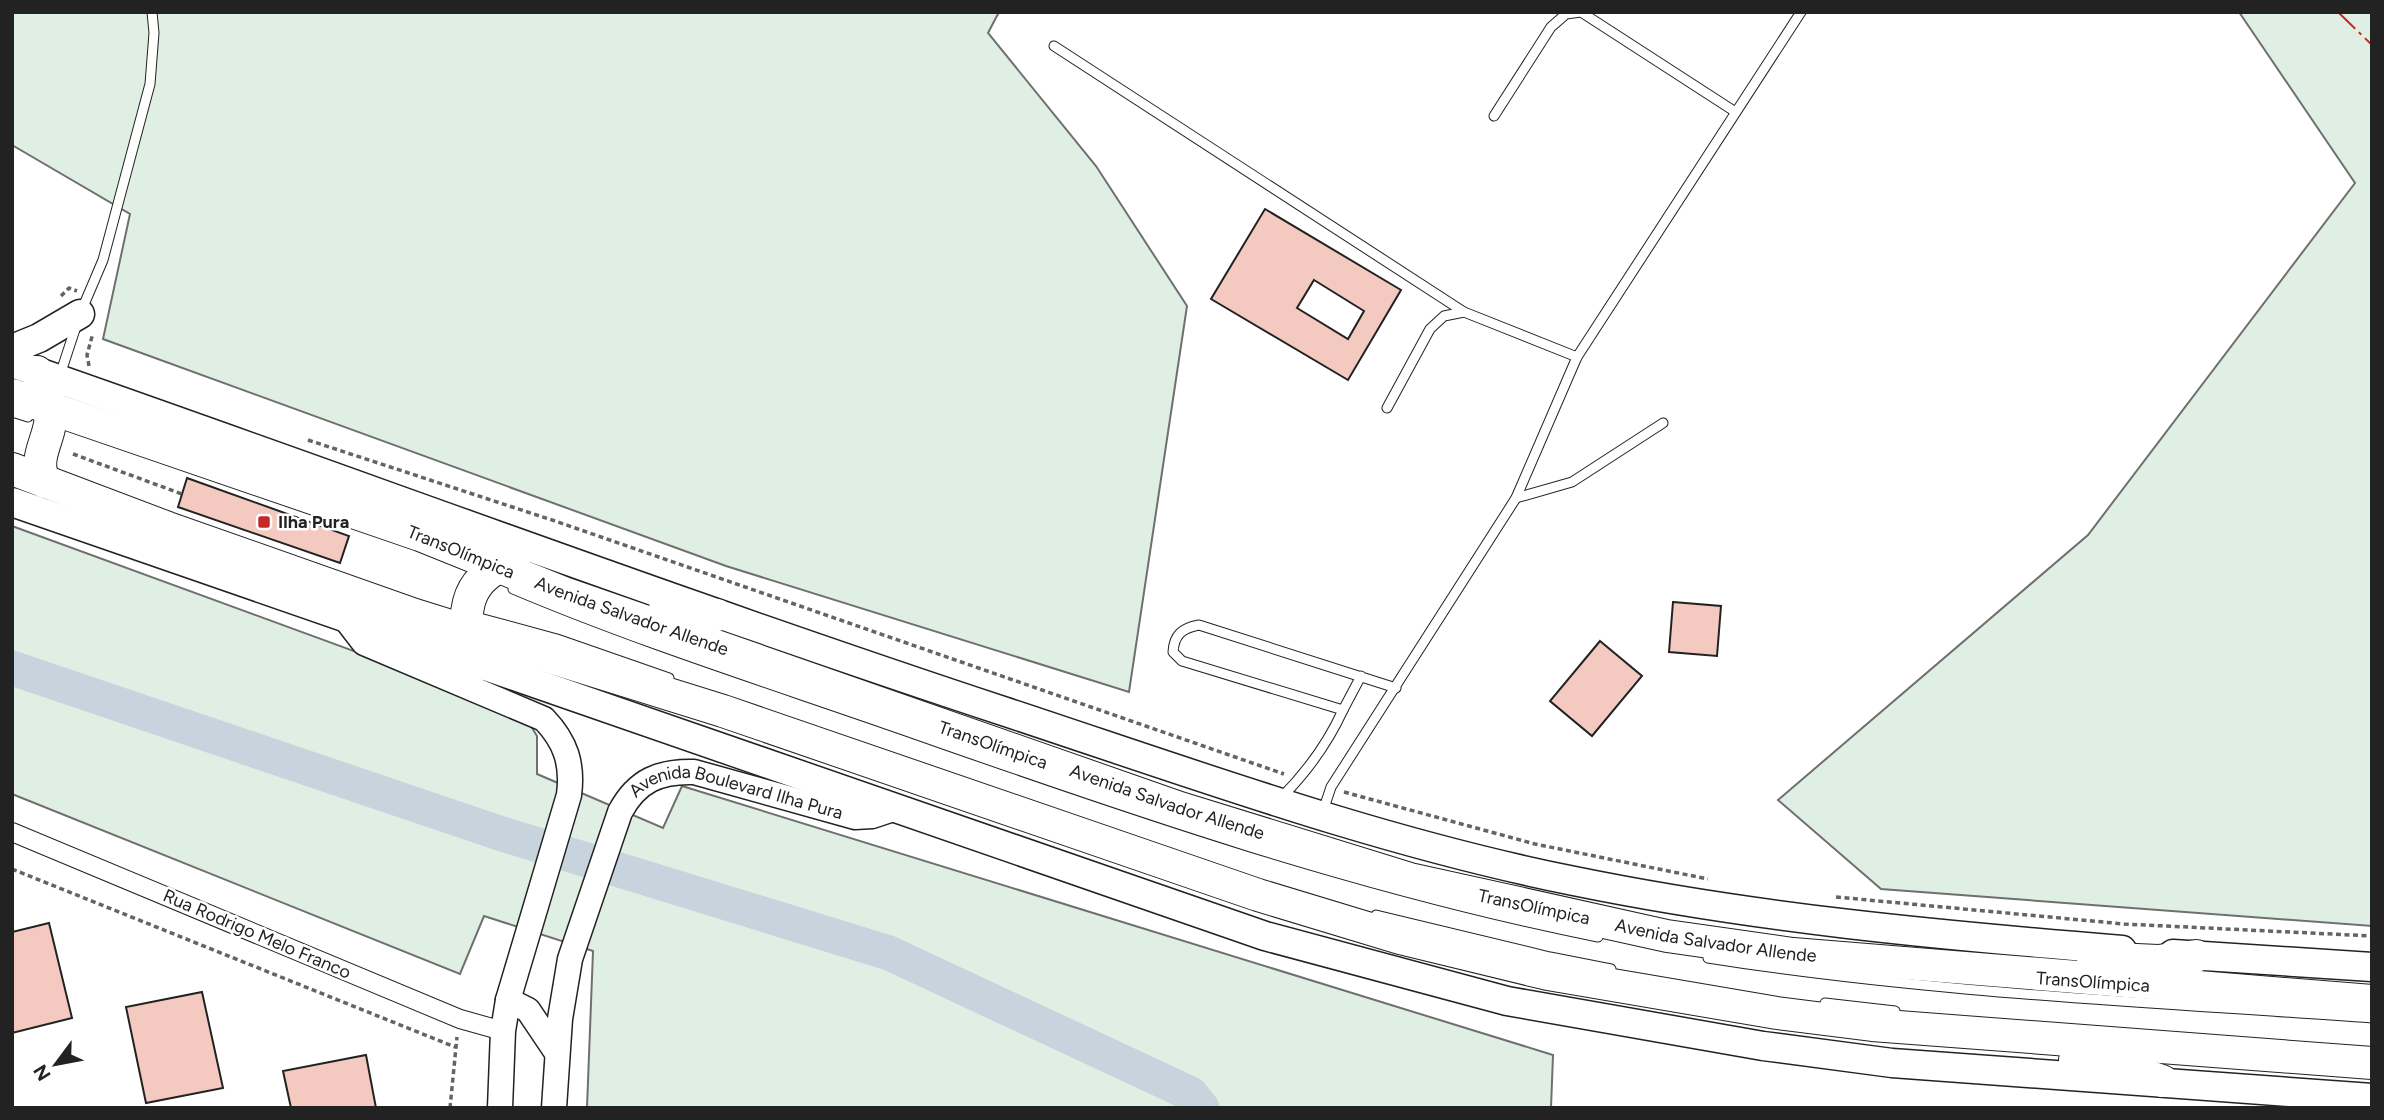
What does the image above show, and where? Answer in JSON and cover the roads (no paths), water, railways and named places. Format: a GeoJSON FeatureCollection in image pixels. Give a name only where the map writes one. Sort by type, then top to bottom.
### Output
{"type":"FeatureCollection","features":[{"type":"Feature","properties":{"kind":"highway","name":"Avenida Salvador Allende"},"geometry":{"type":"LineString","coordinates":[[37,417],[420,535],[492,577],[564,593],[1156,800],[1316,852],[1422,882],[1667,936],[1794,954],[2372,1001]]}},
{"type":"Feature","properties":{"kind":"highway"},"geometry":{"type":"LineString","coordinates":[[37,417],[462,620],[1245,891],[1400,938],[1548,974],[1777,1013],[1872,1025],[2372,1063]]}},
{"type":"Feature","properties":{"kind":"highway"},"geometry":{"type":"LineString","coordinates":[[480,664],[462,620],[473,592],[492,577],[528,561],[690,618],[717,615]]}},
{"type":"Feature","properties":{"kind":"highway"},"geometry":{"type":"LineString","coordinates":[[1794,954],[1816,946],[2158,961],[2196,956]]}},
{"type":"Feature","properties":{"kind":"highway"},"geometry":{"type":"LineString","coordinates":[[1872,1025],[1888,1036],[2116,1065],[2162,1082]]}},
{"type":"Feature","properties":{"kind":"main road"},"geometry":{"type":"LineString","coordinates":[[37,417],[39,338],[87,321]]}},
{"type":"Feature","properties":{"kind":"main road","name":"Avenida Salvador Allende"},"geometry":{"type":"LineString","coordinates":[[37,417],[717,615],[1277,803],[1476,859],[1571,881],[1710,906],[1858,928],[2196,956],[2372,967]]}},
{"type":"Feature","properties":{"kind":"main road"},"geometry":{"type":"LineString","coordinates":[[12,502],[893,810],[1265,936],[1507,1001],[1763,1046],[1892,1063],[2372,1098]]}},
{"type":"Feature","properties":{"kind":"street"},"geometry":{"type":"LineString","coordinates":[[344,617],[364,643],[544,719],[565,748],[572,772],[570,786],[508,1000],[503,1031],[500,1108]]}},
{"type":"Feature","properties":{"kind":"street","name":"Avenida Boulevard Ilha Pura"},"geometry":{"type":"LineString","coordinates":[[554,1108],[556,1053],[570,959],[624,804],[644,782],[656,776],[684,772],[735,783],[855,817],[893,810]]}},
{"type":"Feature","properties":{"kind":"street","name":"Rua Rodrigo Melo Franco"},"geometry":{"type":"LineString","coordinates":[[12,832],[460,1019],[503,1031]]}},
{"type":"Feature","properties":{"kind":"street"},"geometry":{"type":"LineString","coordinates":[[508,1000],[528,1010],[556,1053]]}},
{"type":"Feature","properties":{"kind":"lane"},"geometry":{"type":"LineString","coordinates":[[37,417],[87,321],[150,84],[154,33],[152,12]]}},
{"type":"Feature","properties":{"kind":"lane"},"geometry":{"type":"LineString","coordinates":[[1494,116],[1551,27],[1566,14],[1581,12],[1734,111]]}},
{"type":"Feature","properties":{"kind":"lane"},"geometry":{"type":"LineString","coordinates":[[1322,816],[1331,787],[1516,498],[1577,357],[1734,111],[1801,12]]}},
{"type":"Feature","properties":{"kind":"lane"},"geometry":{"type":"LineString","coordinates":[[1054,46],[1464,312],[1577,357]]}},
{"type":"Feature","properties":{"kind":"lane"},"geometry":{"type":"LineString","coordinates":[[1387,408],[1430,329],[1444,316],[1464,312]]}},
{"type":"Feature","properties":{"kind":"lane"},"geometry":{"type":"LineString","coordinates":[[1516,498],[1572,482],[1664,423]]}},
{"type":"Feature","properties":{"kind":"lane","name":"TransOlímpica"},"geometry":{"type":"LineString","coordinates":[[492,577],[666,648],[1116,804],[1409,895],[1604,938]]}},
{"type":"Feature","properties":{"kind":"lane"},"geometry":{"type":"LineString","coordinates":[[462,620],[557,639],[685,683]]}},
{"type":"Feature","properties":{"kind":"lane"},"geometry":{"type":"LineString","coordinates":[[1343,710],[1182,661],[1173,652],[1174,639],[1185,627],[1199,625],[1396,688]]}},
{"type":"Feature","properties":{"kind":"lane"},"geometry":{"type":"LineString","coordinates":[[1277,803],[1304,775],[1331,737],[1361,676]]}},
{"type":"Feature","properties":{"kind":"lane"},"geometry":{"type":"LineString","coordinates":[[1013,799],[1126,838]]}},
{"type":"Feature","properties":{"kind":"lane"},"geometry":{"type":"LineString","coordinates":[[1362,911],[1550,957],[1621,971]]}},
{"type":"Feature","properties":{"kind":"lane","name":"TransOlímpica"},"geometry":{"type":"LineString","coordinates":[[1692,955],[1780,969],[1965,988],[2372,1018]]}},
{"type":"Feature","properties":{"kind":"lane"},"geometry":{"type":"LineString","coordinates":[[1818,1003],[1912,1013]]}},
{"type":"Feature","properties":{"kind":"waterway"},"geometry":{"type":"LineString","coordinates":[[12,668],[499,833],[889,953],[1191,1094],[1202,1108]]}},
{"type":"Feature","properties":{"kind":"place","name":"Ilha Pura"},"geometry":{"type":"Point","coordinates":[264,522]}}]}
